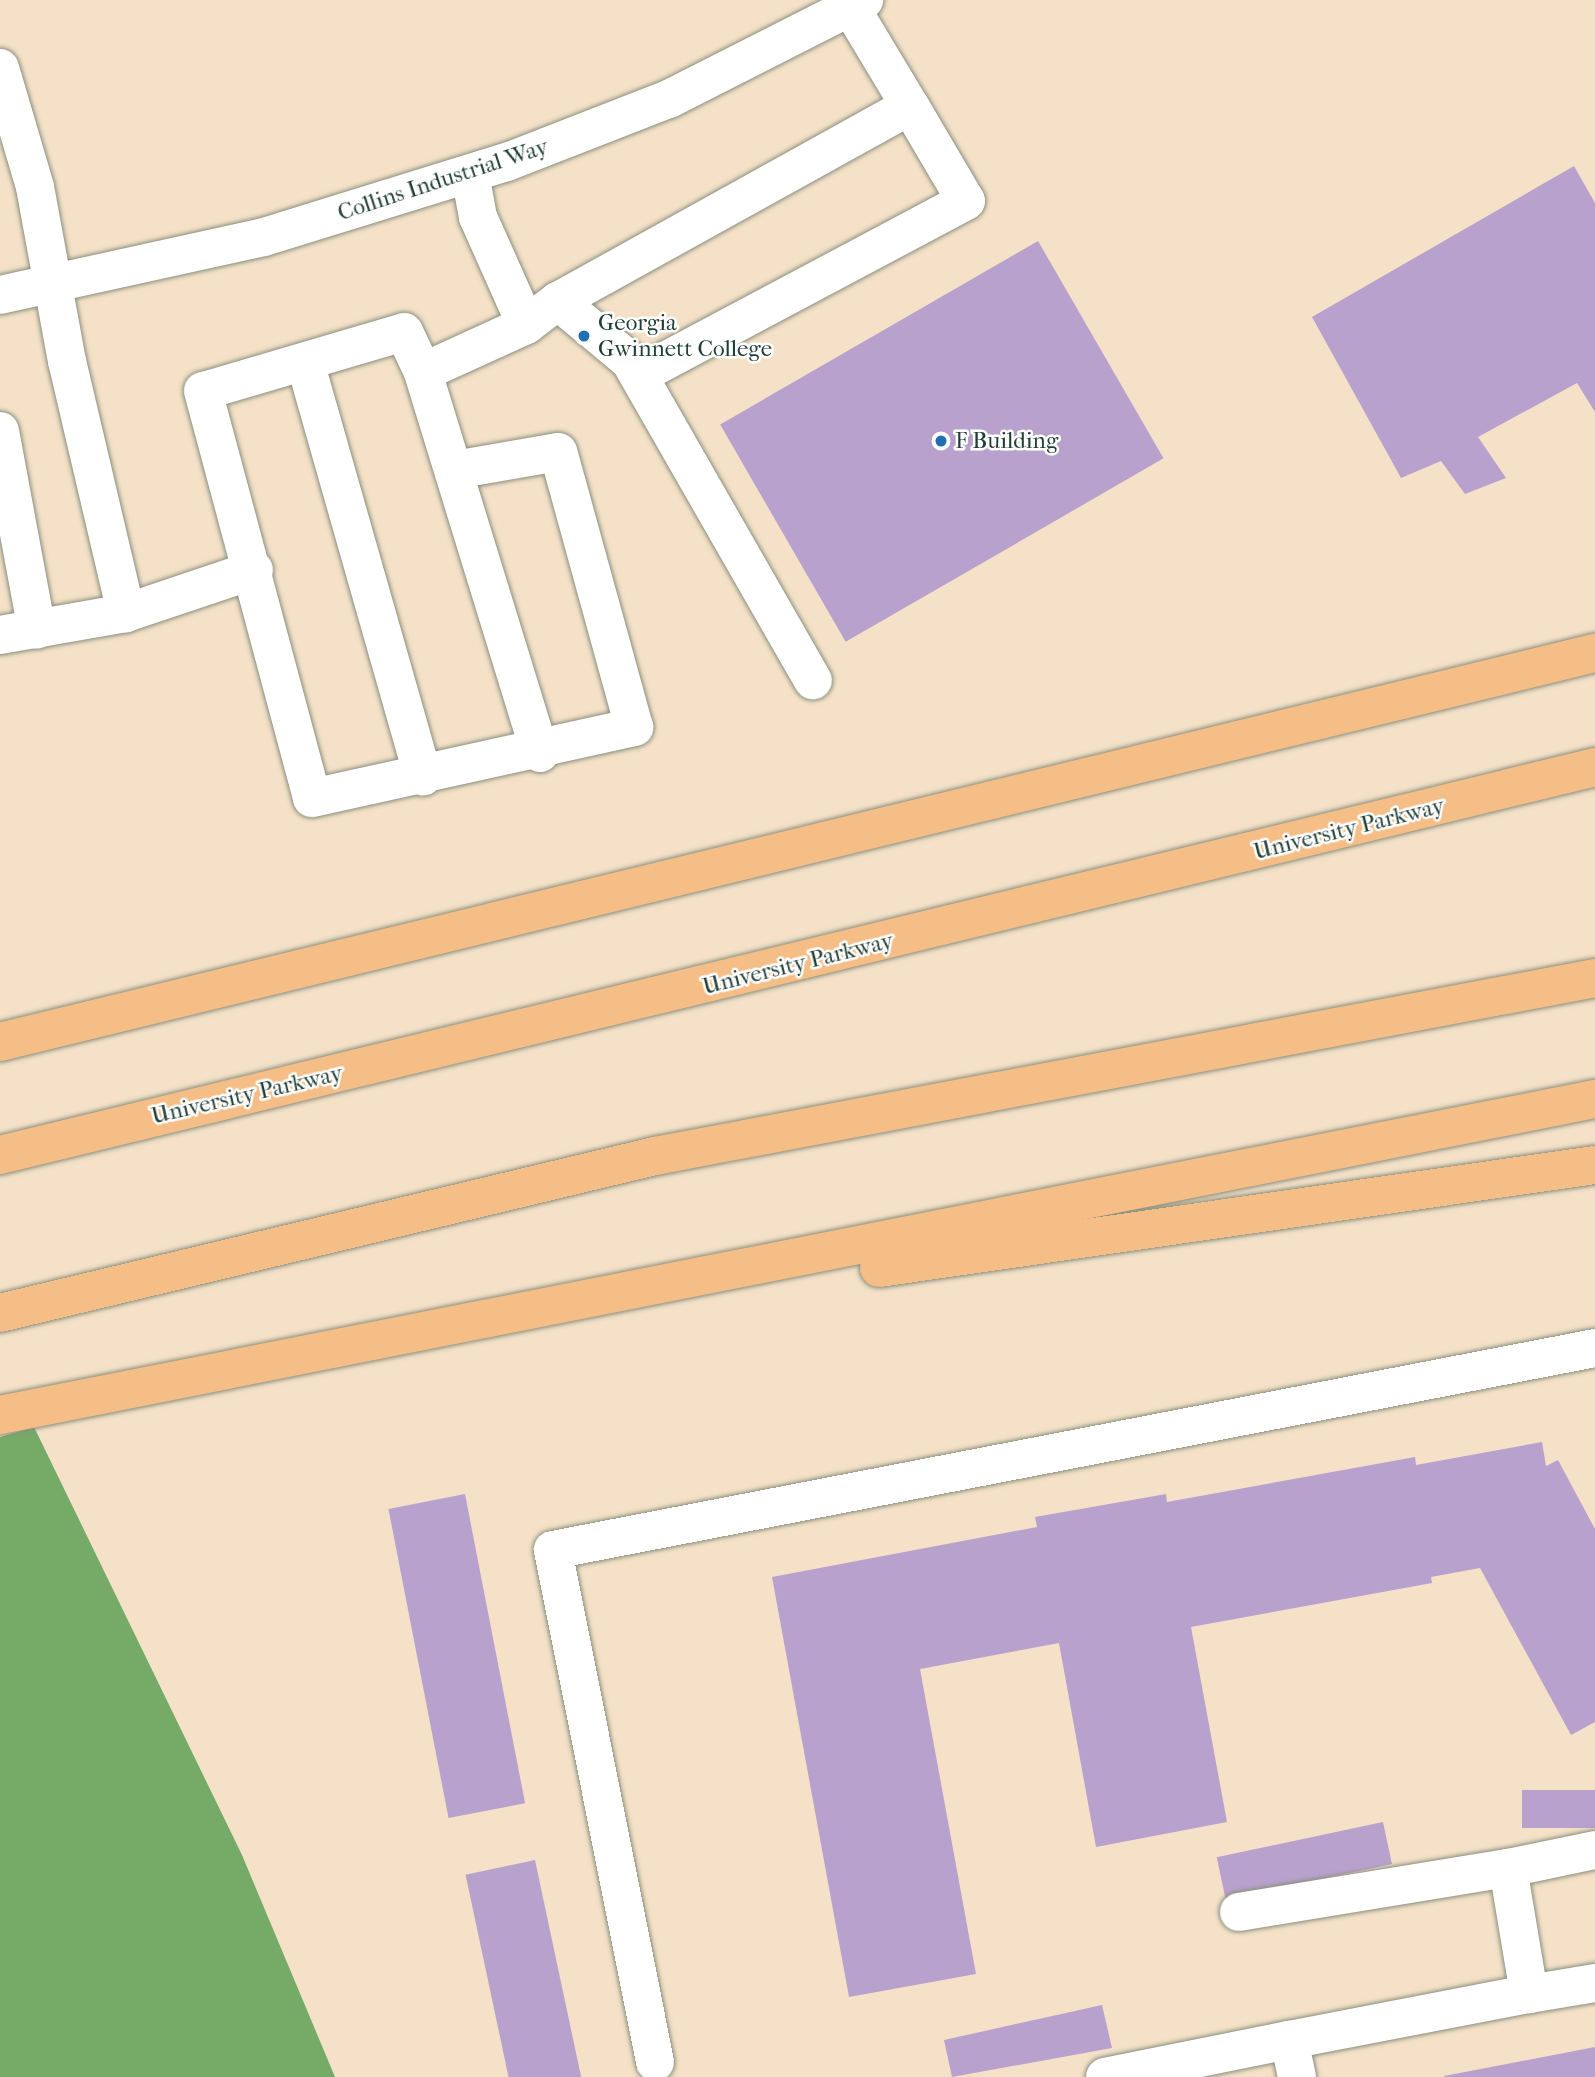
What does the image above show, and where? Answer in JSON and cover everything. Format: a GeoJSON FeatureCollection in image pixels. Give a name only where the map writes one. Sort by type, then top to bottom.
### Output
{"type":"FeatureCollection","features":[{"type":"Feature","properties":{"kind":"highway"},"geometry":{"type":"LineString","coordinates":[[0,1042],[1595,653]]}},
{"type":"Feature","properties":{"kind":"highway","name":"University Parkway"},"geometry":{"type":"LineString","coordinates":[[0,1155],[1595,766]]}},
{"type":"Feature","properties":{"kind":"highway"},"geometry":{"type":"LineString","coordinates":[[0,1313],[655,1156],[1595,978]]}},
{"type":"Feature","properties":{"kind":"highway"},"geometry":{"type":"LineString","coordinates":[[0,1415],[83,1394],[454,1328],[1595,1099]]}},
{"type":"Feature","properties":{"kind":"highway"},"geometry":{"type":"LineString","coordinates":[[454,1328],[1595,1165]]}},
{"type":"Feature","properties":{"kind":"street"},"geometry":{"type":"LineString","coordinates":[[639,375],[966,201],[910,106],[858,4]]}},
{"type":"Feature","properties":{"kind":"street","name":"Collins Industrial Way"},"geometry":{"type":"LineString","coordinates":[[0,295],[52,286],[264,237],[470,174],[669,99],[858,4]]}},
{"type":"Feature","properties":{"kind":"street"},"geometry":{"type":"LineString","coordinates":[[0,68],[35,187],[52,286],[127,613]]}},
{"type":"Feature","properties":{"kind":"street"},"geometry":{"type":"LineString","coordinates":[[423,372],[526,325],[558,301],[910,106]]}},
{"type":"Feature","properties":{"kind":"street"},"geometry":{"type":"LineString","coordinates":[[470,174],[478,217],[526,325]]}},
{"type":"Feature","properties":{"kind":"street"},"geometry":{"type":"LineString","coordinates":[[558,301],[639,375],[813,680]]}},
{"type":"Feature","properties":{"kind":"street"},"geometry":{"type":"LineString","coordinates":[[455,470],[558,452],[635,727],[540,753],[312,798],[254,570],[203,391],[404,332],[423,372],[455,470],[540,753]]}},
{"type":"Feature","properties":{"kind":"street"},"geometry":{"type":"LineString","coordinates":[[305,362],[423,777]]}},
{"type":"Feature","properties":{"kind":"street"},"geometry":{"type":"LineString","coordinates":[[0,431],[18,633],[127,613],[254,570]]}},
{"type":"Feature","properties":{"kind":"street"},"geometry":{"type":"LineString","coordinates":[[655,2062],[553,1550],[1595,1348]]}},
{"type":"Feature","properties":{"kind":"street"},"geometry":{"type":"LineString","coordinates":[[1239,1912],[1508,1868],[1595,1850]]}},
{"type":"Feature","properties":{"kind":"street"},"geometry":{"type":"LineString","coordinates":[[1508,1868],[1529,1994]]}},
{"type":"Feature","properties":{"kind":"street"},"geometry":{"type":"LineString","coordinates":[[1105,2077],[1595,1983]]}},
{"type":"Feature","properties":{"kind":"street"},"geometry":{"type":"LineString","coordinates":[[1289,2040],[1297,2077]]}},
{"type":"Feature","properties":{"kind":"green space"},"geometry":{"type":"Polygon","coordinates":[[[34,1427],[242,1855],[335,2077],[0,2077],[0,1437],[34,1427]]]}},
{"type":"Feature","properties":{"kind":"building"},"geometry":{"type":"Polygon","coordinates":[[[1574,166],[1595,203],[1595,412],[1577,383],[1478,437],[1506,478],[1465,494],[1441,461],[1401,478],[1312,317],[1574,166]]]}},
{"type":"Feature","properties":{"kind":"building","name":"F Building"},"geometry":{"type":"Polygon","coordinates":[[[1038,241],[1164,458],[846,642],[720,424],[1038,241]]]}},
{"type":"Feature","properties":{"kind":"building"},"geometry":{"type":"Polygon","coordinates":[[[1542,1442],[1546,1466],[1558,1460],[1595,1529],[1595,1722],[1571,1735],[1480,1568],[1431,1577],[1432,1583],[1191,1627],[1227,1822],[1096,1847],[1059,1643],[920,1669],[976,1974],[849,1997],[772,1577],[1037,1527],[1035,1517],[1166,1494],[1167,1502],[1415,1457],[1416,1465],[1542,1442]]]}},
{"type":"Feature","properties":{"kind":"building"},"geometry":{"type":"Polygon","coordinates":[[[465,1494],[525,1803],[449,1818],[388,1509],[465,1494]]]}},
{"type":"Feature","properties":{"kind":"building"},"geometry":{"type":"Polygon","coordinates":[[[1522,1790],[1595,1790],[1595,1828],[1522,1828],[1522,1790]]]}},
{"type":"Feature","properties":{"kind":"building"},"geometry":{"type":"Polygon","coordinates":[[[1383,1822],[1392,1864],[1226,1899],[1217,1857],[1383,1822]]]}},
{"type":"Feature","properties":{"kind":"building"},"geometry":{"type":"Polygon","coordinates":[[[535,1860],[581,2077],[509,2077],[466,1875],[535,1860]]]}},
{"type":"Feature","properties":{"kind":"building"},"geometry":{"type":"Polygon","coordinates":[[[1102,2005],[1112,2048],[952,2077],[944,2040],[1102,2005]]]}},
{"type":"Feature","properties":{"kind":"building"},"geometry":{"type":"Polygon","coordinates":[[[1595,2047],[1595,2077],[1444,2077],[1444,2076],[1595,2047]]]}},
{"type":"Feature","properties":{"kind":"place","name":"Georgia Gwinnett College"},"geometry":{"type":"Point","coordinates":[584,336]}},
{"type":"Feature","properties":{"kind":"place","name":"F Building"},"geometry":{"type":"Point","coordinates":[941,441]}}]}
